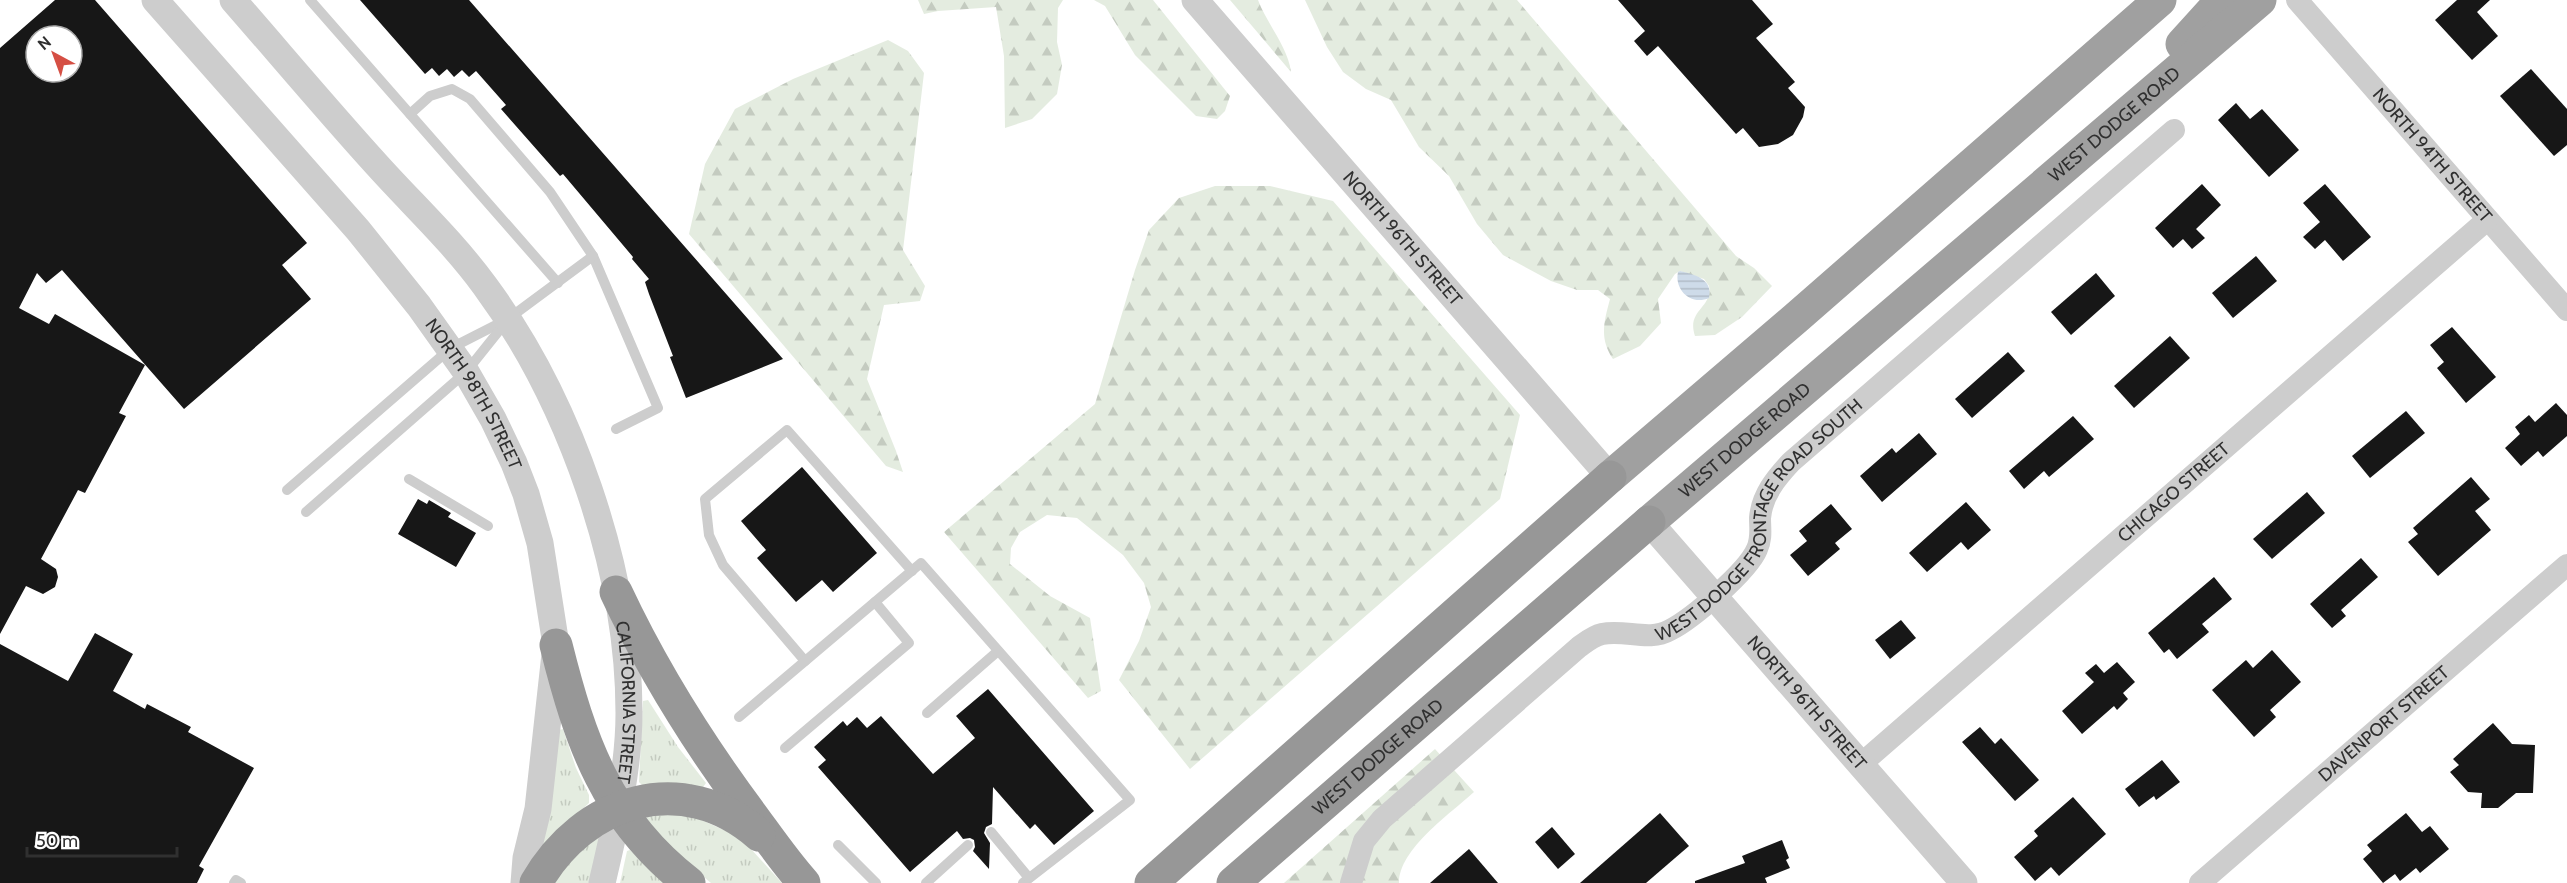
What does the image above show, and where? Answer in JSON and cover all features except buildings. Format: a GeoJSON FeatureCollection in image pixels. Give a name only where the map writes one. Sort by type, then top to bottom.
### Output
{"type":"FeatureCollection","features":[{"type":"Feature","properties":{"kind":"highway"},"geometry":{"type":"LineString","coordinates":[[1152,881],[1610,477],[2160,0]]}},
{"type":"Feature","properties":{"kind":"highway"},"geometry":{"type":"LineString","coordinates":[[2130,109],[2166,62],[2222,0]]}},
{"type":"Feature","properties":{"kind":"highway","name":"WEST DODGE ROAD"},"geometry":{"type":"LineString","coordinates":[[1233,883],[1649,522],[2260,0]]}},
{"type":"Feature","properties":{"kind":"highway"},"geometry":{"type":"LineString","coordinates":[[616,592],[642,648],[691,728],[800,879]]}},
{"type":"Feature","properties":{"kind":"highway"},"geometry":{"type":"LineString","coordinates":[[555,645],[583,741],[598,774],[619,808],[647,845],[666,865],[689,883]]}},
{"type":"Feature","properties":{"kind":"highway"},"geometry":{"type":"LineString","coordinates":[[536,883],[547,862],[573,835],[598,818],[619,808],[667,798],[692,801],[736,818],[769,844],[800,879]]}},
{"type":"Feature","properties":{"kind":"street","name":"NORTH 98TH STREET"},"geometry":{"type":"LineString","coordinates":[[155,0],[358,230],[451,348],[501,436],[532,511],[546,575],[555,645],[537,810],[526,858],[524,883]]}},
{"type":"Feature","properties":{"kind":"street"},"geometry":{"type":"LineString","coordinates":[[233,0],[375,163],[453,247],[508,319],[551,397],[579,460],[602,533],[616,592]]}},
{"type":"Feature","properties":{"kind":"street","name":"NORTH 96TH STREET"},"geometry":{"type":"LineString","coordinates":[[1195,0],[1610,477]]}},
{"type":"Feature","properties":{"kind":"street","name":"NORTH 94TH STREET"},"geometry":{"type":"LineString","coordinates":[[2297,0],[2567,310]]}},
{"type":"Feature","properties":{"kind":"street","name":"WEST DODGE FRONTAGE ROAD SOUTH"},"geometry":{"type":"LineString","coordinates":[[1352,883],[1364,842],[1382,819],[1579,647],[1600,634],[1623,632],[1649,635],[1670,630],[1713,598],[1757,551],[1761,537],[1760,517],[1767,494],[1791,462],[2174,130]]}},
{"type":"Feature","properties":{"kind":"street","name":"CHICAGO STREET"},"geometry":{"type":"LineString","coordinates":[[1861,764],[2487,220]]}},
{"type":"Feature","properties":{"kind":"street","name":"NORTH 96TH STREET"},"geometry":{"type":"LineString","coordinates":[[1649,522],[1964,883]]}},
{"type":"Feature","properties":{"kind":"street","name":"DAVENPORT STREET"},"geometry":{"type":"LineString","coordinates":[[2200,883],[2567,565]]}},
{"type":"Feature","properties":{"kind":"street","name":"CALIFORNIA STREET"},"geometry":{"type":"LineString","coordinates":[[602,883],[619,808],[629,715],[628,678],[616,592]]}},
{"type":"Feature","properties":{"kind":"lane"},"geometry":{"type":"LineString","coordinates":[[310,0],[558,284]]}},
{"type":"Feature","properties":{"kind":"lane"},"geometry":{"type":"LineString","coordinates":[[410,114],[430,96],[452,89],[470,99],[550,192],[593,256],[658,408],[616,429]]}},
{"type":"Feature","properties":{"kind":"lane"},"geometry":{"type":"LineString","coordinates":[[287,490],[451,348],[508,319],[593,256]]}},
{"type":"Feature","properties":{"kind":"lane"},"geometry":{"type":"LineString","coordinates":[[306,512],[466,372],[508,319]]}},
{"type":"Feature","properties":{"kind":"lane"},"geometry":{"type":"LineString","coordinates":[[805,661],[723,565],[709,535],[705,499],[787,430],[912,571]]}},
{"type":"Feature","properties":{"kind":"lane"},"geometry":{"type":"LineString","coordinates":[[409,479],[488,526]]}},
{"type":"Feature","properties":{"kind":"lane"},"geometry":{"type":"LineString","coordinates":[[739,717],[921,563],[1130,800],[1026,880],[991,832]]}},
{"type":"Feature","properties":{"kind":"lane"},"geometry":{"type":"LineString","coordinates":[[785,748],[909,642],[875,602]]}},
{"type":"Feature","properties":{"kind":"lane"},"geometry":{"type":"LineString","coordinates":[[927,713],[998,651]]}},
{"type":"Feature","properties":{"kind":"lane"},"geometry":{"type":"LineString","coordinates":[[838,845],[876,883]]}},
{"type":"Feature","properties":{"kind":"lane"},"geometry":{"type":"LineString","coordinates":[[926,883],[968,845]]}},
{"type":"Feature","properties":{"kind":"lane"},"geometry":{"type":"LineString","coordinates":[[234,883],[236,880],[241,883]]}},
{"type":"Feature","properties":{"kind":"green space"},"geometry":{"type":"Polygon","coordinates":[[[918,0],[1063,0],[1058,8],[1057,42],[1062,65],[1057,94],[1032,119],[1005,128],[1004,56],[996,7],[924,14],[918,0]]]}},
{"type":"Feature","properties":{"kind":"green space"},"geometry":{"type":"Polygon","coordinates":[[[1094,0],[1153,0],[1230,96],[1225,111],[1217,119],[1196,116],[1135,55],[1105,6],[1094,0]]]}},
{"type":"Feature","properties":{"kind":"green space"},"geometry":{"type":"Polygon","coordinates":[[[1230,0],[1258,0],[1282,45],[1291,72],[1230,0]]]}},
{"type":"Feature","properties":{"kind":"green space"},"geometry":{"type":"Polygon","coordinates":[[[1305,0],[1517,0],[1736,256],[1754,268],[1772,286],[1742,317],[1715,335],[1695,336],[1694,320],[1707,299],[1709,286],[1704,279],[1680,271],[1675,274],[1658,299],[1661,323],[1640,346],[1613,359],[1604,337],[1610,299],[1598,290],[1577,290],[1551,281],[1503,255],[1477,224],[1449,176],[1419,147],[1391,100],[1366,89],[1343,72],[1327,47],[1305,0]]]}},
{"type":"Feature","properties":{"kind":"green space"},"geometry":{"type":"Polygon","coordinates":[[[888,40],[908,51],[924,73],[903,250],[925,286],[920,301],[884,305],[867,379],[903,472],[886,466],[689,234],[705,164],[735,109],[793,79],[888,40]]]}},
{"type":"Feature","properties":{"kind":"green space"},"geometry":{"type":"Polygon","coordinates":[[[1215,186],[1270,186],[1333,201],[1520,415],[1500,499],[1190,769],[1119,680],[1139,641],[1151,607],[1144,583],[1123,555],[1077,518],[1047,515],[1020,532],[1011,548],[1010,564],[1050,596],[1090,618],[1101,691],[1088,698],[944,532],[1095,404],[1149,230],[1179,198],[1215,186]]]}},
{"type":"Feature","properties":{"kind":"green space"},"geometry":{"type":"Polygon","coordinates":[[[648,700],[678,747],[706,783],[701,790],[644,787],[639,782],[643,701],[648,700]]]}},
{"type":"Feature","properties":{"kind":"green space"},"geometry":{"type":"Polygon","coordinates":[[[563,729],[576,768],[589,795],[589,803],[542,848],[555,731],[563,729]]]}},
{"type":"Feature","properties":{"kind":"green space"},"geometry":{"type":"Polygon","coordinates":[[[1435,749],[1474,792],[1416,845],[1401,870],[1399,883],[1284,883],[1435,749]]]}},
{"type":"Feature","properties":{"kind":"green space"},"geometry":{"type":"Polygon","coordinates":[[[645,815],[690,815],[740,837],[782,883],[711,883],[659,839],[645,815]]]}},
{"type":"Feature","properties":{"kind":"green space"},"geometry":{"type":"Polygon","coordinates":[[[603,835],[591,883],[552,883],[570,856],[603,835]]]}},
{"type":"Feature","properties":{"kind":"green space"},"geometry":{"type":"Polygon","coordinates":[[[630,850],[665,883],[620,883],[627,851],[630,850]]]}},
{"type":"Feature","properties":{"kind":"water"},"geometry":{"type":"Polygon","coordinates":[[[1680,271],[1697,276],[1706,282],[1710,292],[1709,298],[1696,300],[1685,295],[1677,279],[1680,271]]]}}]}
